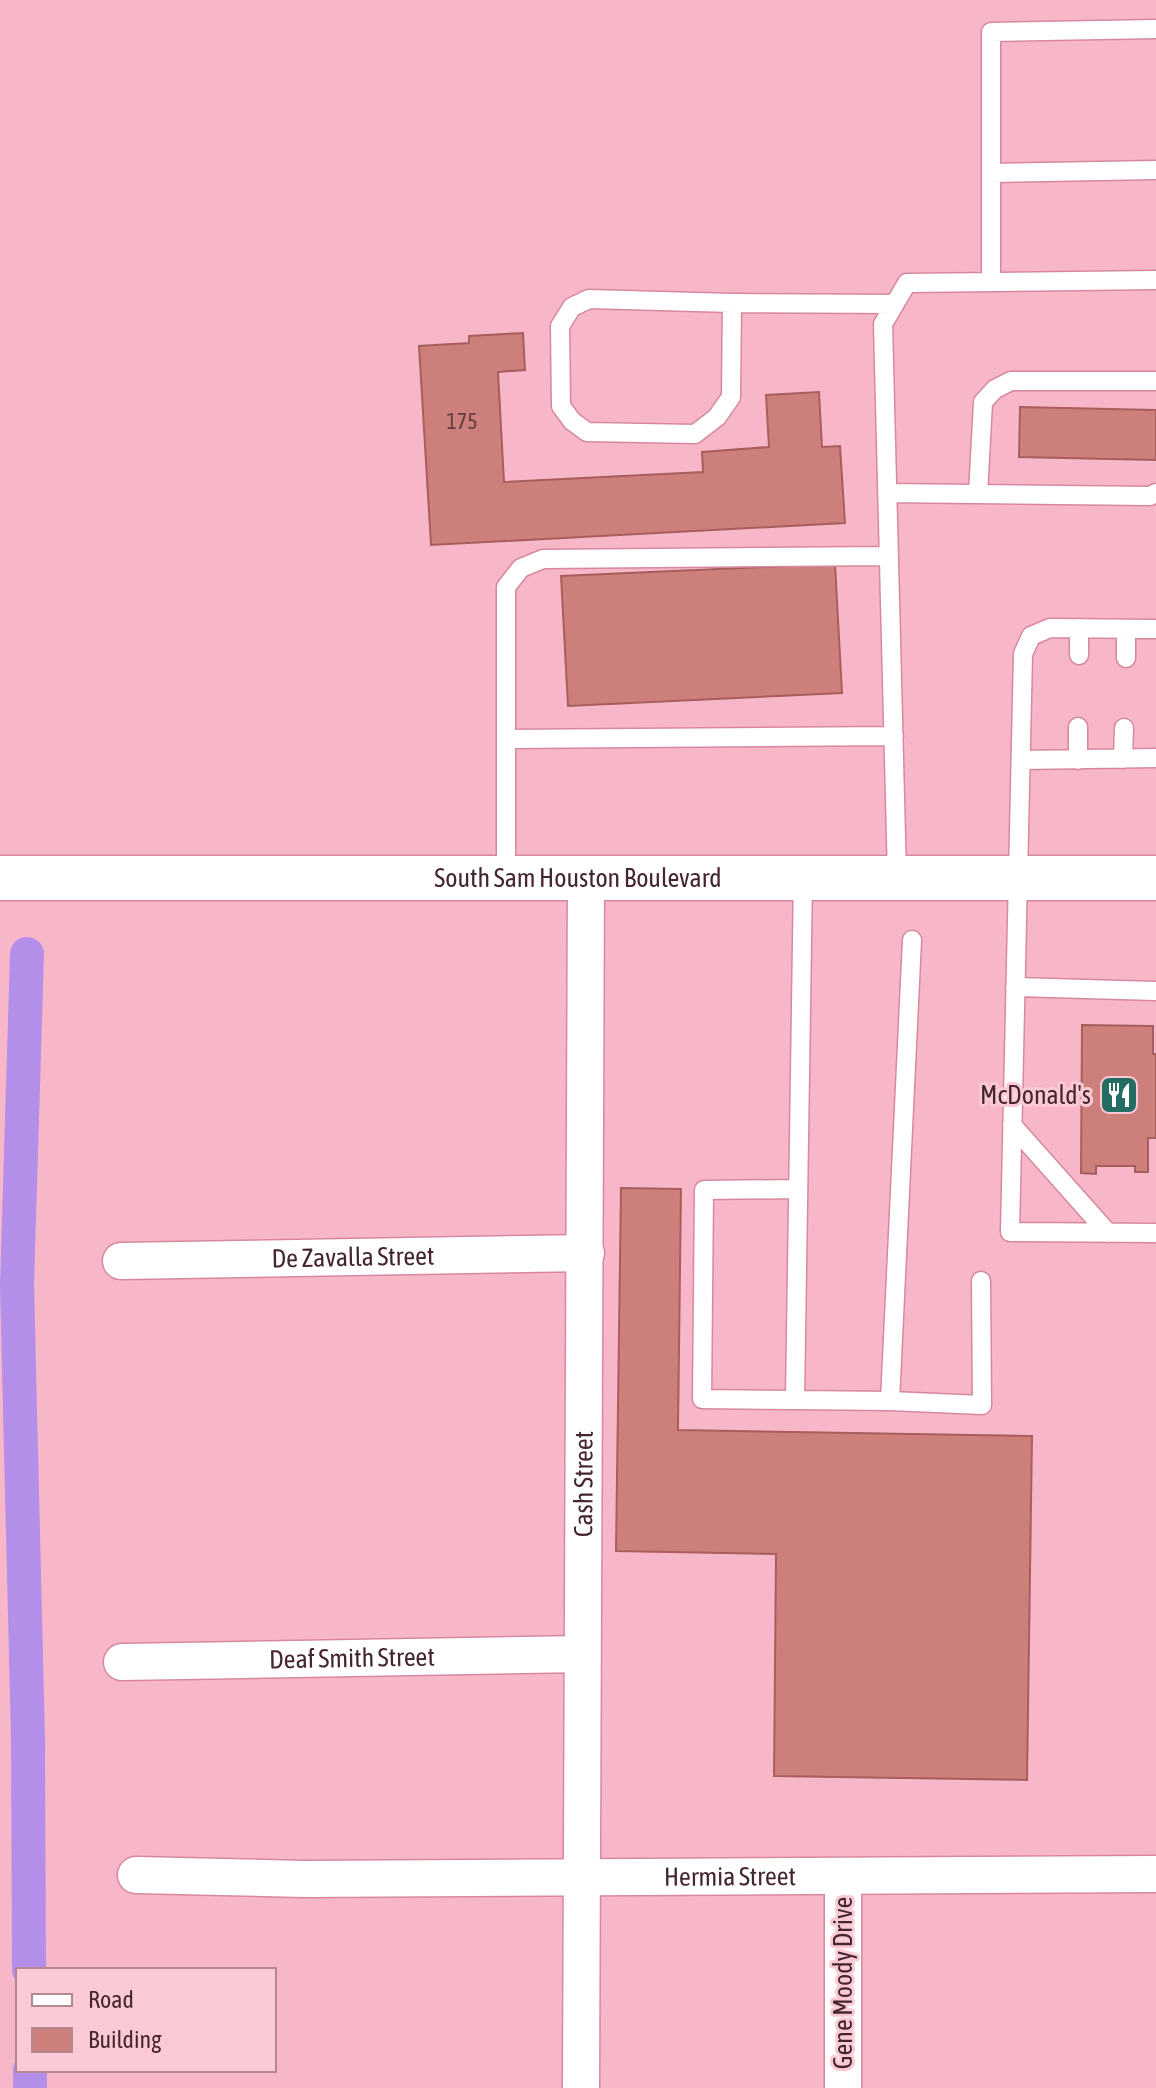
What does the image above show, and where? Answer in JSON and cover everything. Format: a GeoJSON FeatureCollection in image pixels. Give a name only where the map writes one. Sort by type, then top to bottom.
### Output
{"type":"FeatureCollection","features":[{"type":"Feature","properties":{"kind":"main road","name":"South Sam Houston Boulevard"},"geometry":{"type":"LineString","coordinates":[[0,878],[1156,878]]}},
{"type":"Feature","properties":{"kind":"street","name":"Cash Street"},"geometry":{"type":"LineString","coordinates":[[581,2088],[586,879]]}},
{"type":"Feature","properties":{"kind":"street","name":"De Zavalla Street"},"geometry":{"type":"LineString","coordinates":[[121,1261],[586,1253]]}},
{"type":"Feature","properties":{"kind":"street","name":"Deaf Smith Street"},"geometry":{"type":"LineString","coordinates":[[122,1662],[582,1654]]}},
{"type":"Feature","properties":{"kind":"street","name":"Hermia Street"},"geometry":{"type":"LineString","coordinates":[[136,1875],[304,1879],[1156,1874]]}},
{"type":"Feature","properties":{"kind":"street","name":"Gene Moody Drive"},"geometry":{"type":"LineString","coordinates":[[843,1877],[843,2088]]}},
{"type":"Feature","properties":{"kind":"lane"},"geometry":{"type":"LineString","coordinates":[[991,282],[991,32],[1156,29]]}},
{"type":"Feature","properties":{"kind":"lane"},"geometry":{"type":"LineString","coordinates":[[991,173],[1156,170]]}},
{"type":"Feature","properties":{"kind":"lane"},"geometry":{"type":"LineString","coordinates":[[897,877],[883,324],[907,283],[1156,280]]}},
{"type":"Feature","properties":{"kind":"lane"},"geometry":{"type":"LineString","coordinates":[[732,303],[731,397],[717,417],[695,434],[587,432],[572,421],[561,406],[560,326],[572,307],[589,299],[895,304]]}},
{"type":"Feature","properties":{"kind":"lane"},"geometry":{"type":"LineString","coordinates":[[978,494],[983,402],[995,389],[1011,381],[1156,381]]}},
{"type":"Feature","properties":{"kind":"lane"},"geometry":{"type":"LineString","coordinates":[[887,493],[1150,496],[1156,493]]}},
{"type":"Feature","properties":{"kind":"lane"},"geometry":{"type":"LineString","coordinates":[[506,877],[506,587],[521,568],[543,559],[889,556]]}},
{"type":"Feature","properties":{"kind":"lane"},"geometry":{"type":"LineString","coordinates":[[1156,629],[1050,628],[1031,636],[1023,654],[1010,1232],[1156,1233]]}},
{"type":"Feature","properties":{"kind":"lane"},"geometry":{"type":"LineString","coordinates":[[1079,628],[1079,655]]}},
{"type":"Feature","properties":{"kind":"lane"},"geometry":{"type":"LineString","coordinates":[[1126,629],[1126,658]]}},
{"type":"Feature","properties":{"kind":"lane"},"geometry":{"type":"LineString","coordinates":[[1078,727],[1078,760]]}},
{"type":"Feature","properties":{"kind":"lane"},"geometry":{"type":"LineString","coordinates":[[1123,759],[1124,728]]}},
{"type":"Feature","properties":{"kind":"lane"},"geometry":{"type":"LineString","coordinates":[[506,739],[894,736]]}},
{"type":"Feature","properties":{"kind":"lane"},"geometry":{"type":"LineString","coordinates":[[1021,760],[1156,758]]}},
{"type":"Feature","properties":{"kind":"lane"},"geometry":{"type":"LineString","coordinates":[[795,1400],[803,877]]}},
{"type":"Feature","properties":{"kind":"lane"},"geometry":{"type":"LineString","coordinates":[[890,1401],[912,940]]}},
{"type":"Feature","properties":{"kind":"lane"},"geometry":{"type":"LineString","coordinates":[[1015,987],[1156,991]]}},
{"type":"Feature","properties":{"kind":"lane"},"geometry":{"type":"LineString","coordinates":[[1012,1125],[1108,1233]]}},
{"type":"Feature","properties":{"kind":"lane"},"geometry":{"type":"LineString","coordinates":[[798,1189],[704,1190],[702,1399],[982,1405],[981,1281]]}},
{"type":"Feature","properties":{"kind":"building"},"geometry":{"type":"Polygon","coordinates":[[[523,333],[525,370],[498,372],[504,482],[703,472],[702,452],[769,447],[766,395],[819,392],[822,447],[840,446],[845,523],[431,545],[419,346],[469,343],[469,336],[523,333]]]}},
{"type":"Feature","properties":{"kind":"building"},"geometry":{"type":"Polygon","coordinates":[[[1020,407],[1156,410],[1156,460],[1019,457],[1020,407]]]}},
{"type":"Feature","properties":{"kind":"building"},"geometry":{"type":"Polygon","coordinates":[[[835,564],[842,693],[568,706],[561,576],[835,564]]]}},
{"type":"Feature","properties":{"kind":"building","name":"McDonald's"},"geometry":{"type":"Polygon","coordinates":[[[1082,1025],[1153,1026],[1156,1138],[1148,1138],[1148,1172],[1135,1172],[1135,1166],[1096,1166],[1096,1174],[1081,1173],[1082,1025]]]}},
{"type":"Feature","properties":{"kind":"building"},"geometry":{"type":"Polygon","coordinates":[[[621,1188],[681,1189],[678,1430],[1032,1436],[1027,1780],[774,1776],[776,1554],[616,1551],[621,1188]]]}},
{"type":"Feature","properties":{"kind":"waterway"},"geometry":{"type":"LineString","coordinates":[[27,954],[17,1285],[28,1739],[29,1968]]}},
{"type":"Feature","properties":{"kind":"waterway"},"geometry":{"type":"LineString","coordinates":[[30,2072],[30,2088]]}},
{"type":"Feature","properties":{"kind":"place","name":"McDonald's"},"geometry":{"type":"Point","coordinates":[1119,1095]}}]}
